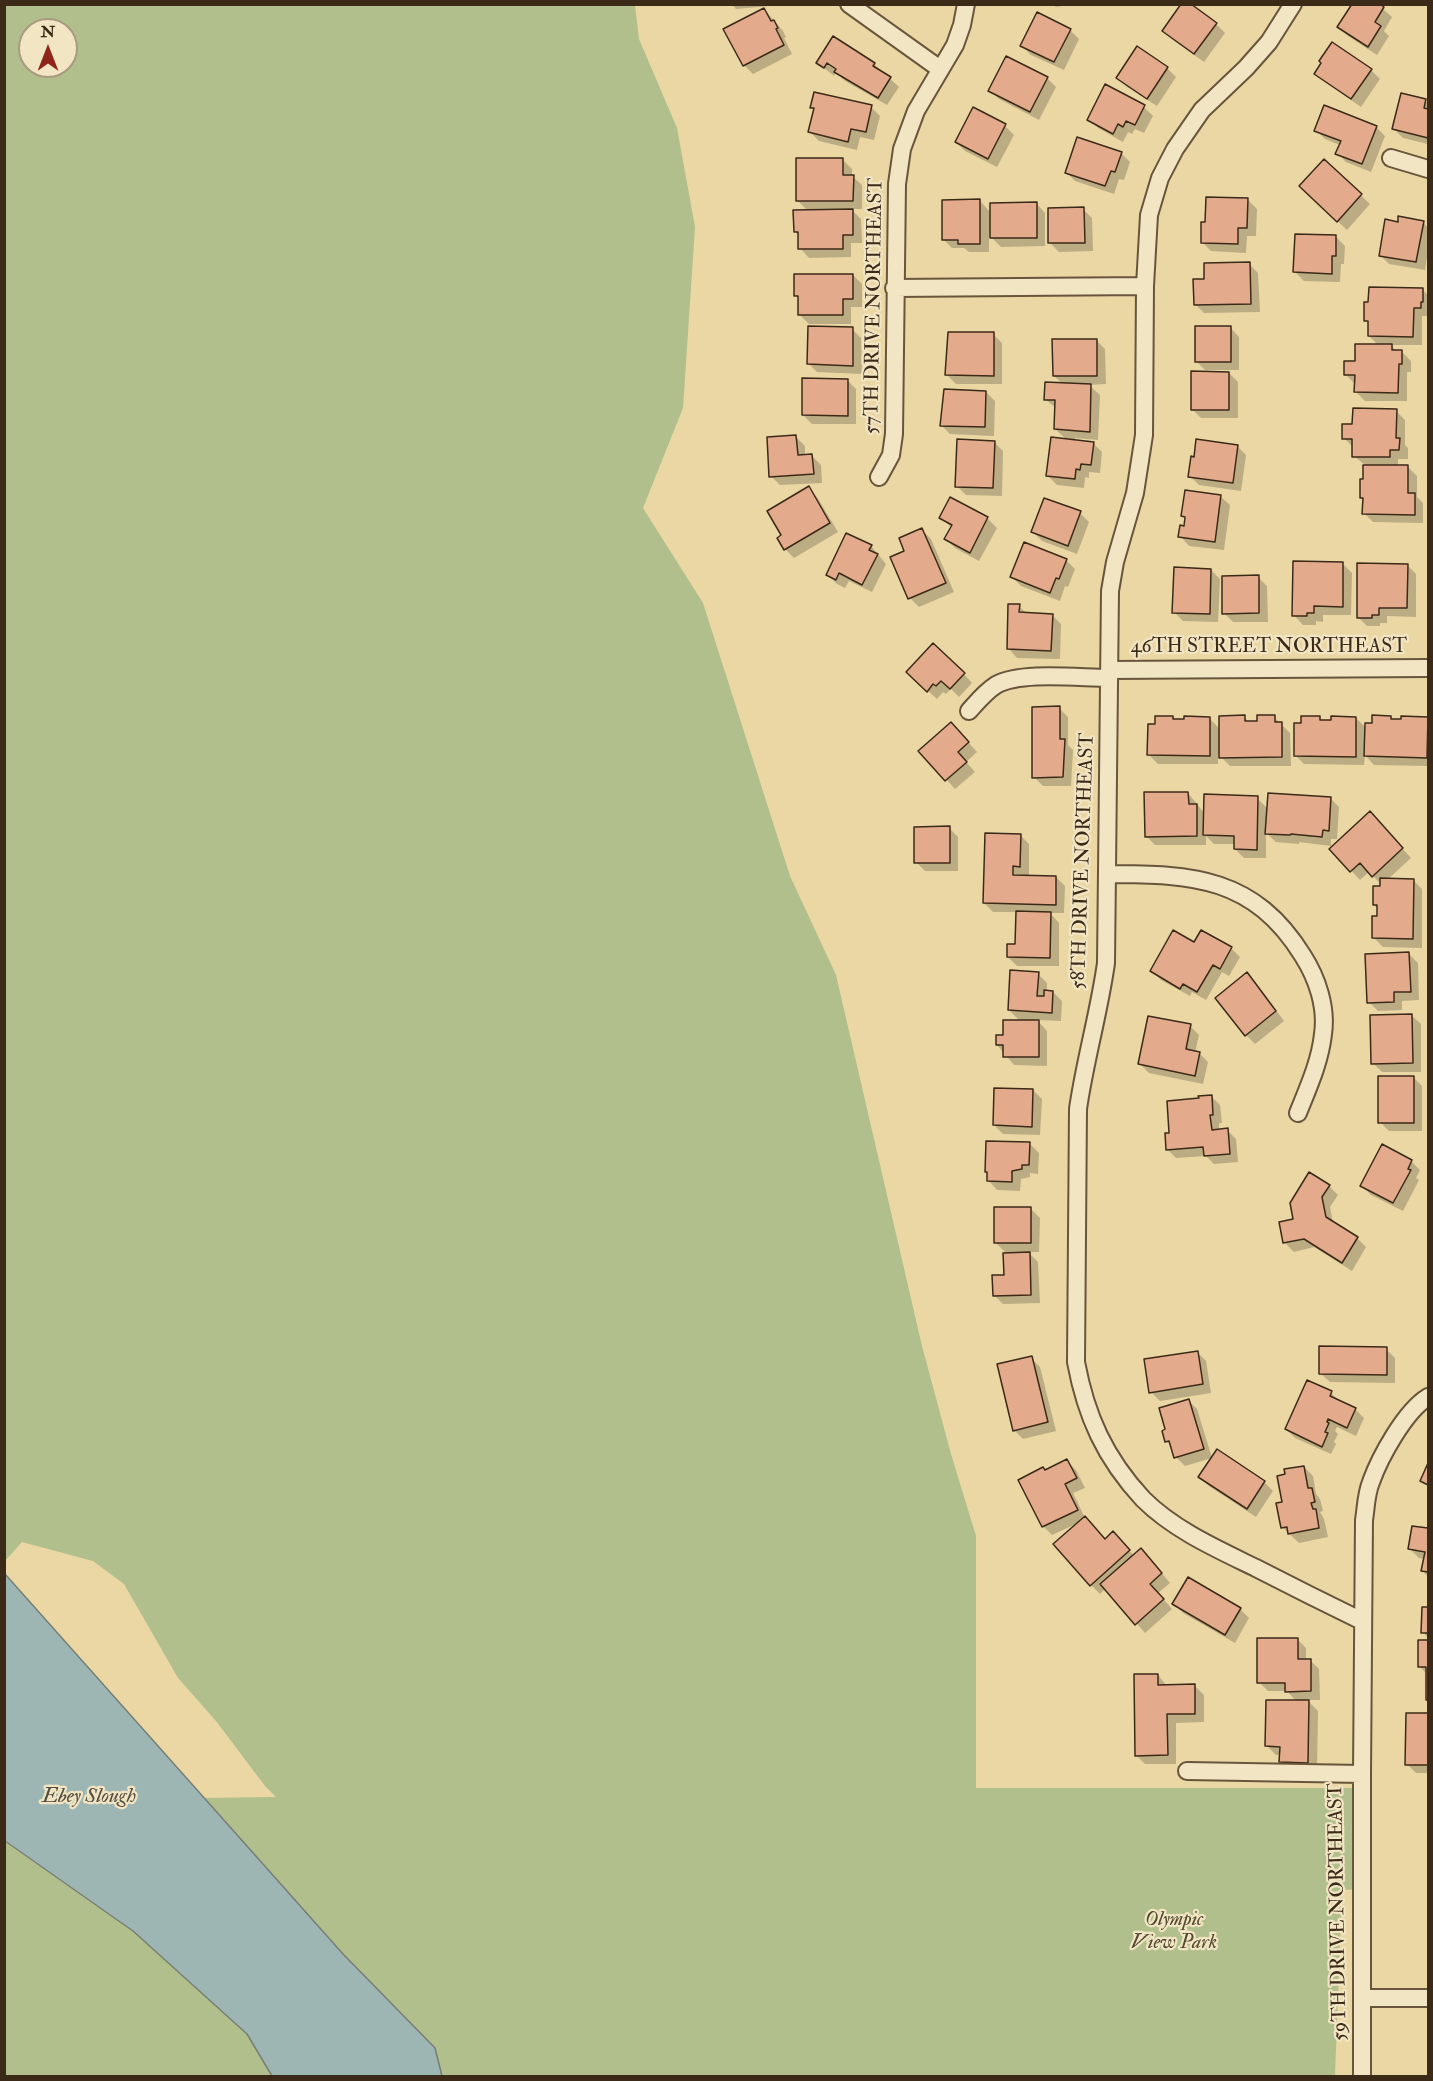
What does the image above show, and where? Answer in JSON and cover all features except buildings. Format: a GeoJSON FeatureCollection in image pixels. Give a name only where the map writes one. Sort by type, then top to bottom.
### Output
{"type":"FeatureCollection","features":[{"type":"Feature","properties":{"kind":"street"},"geometry":{"type":"LineString","coordinates":[[849,4],[940,69]]}},
{"type":"Feature","properties":{"kind":"street","name":"57TH DRIVE NORTHEAST"},"geometry":{"type":"LineString","coordinates":[[879,477],[891,455],[894,434],[894,288],[897,184],[902,149],[916,111],[955,45],[966,4]]}},
{"type":"Feature","properties":{"kind":"street","name":"58TH DRIVE NORTHEAST"},"geometry":{"type":"LineString","coordinates":[[1293,4],[1269,42],[1246,68],[1202,110],[1175,149],[1160,178],[1149,215],[1145,286],[1144,435],[1135,493],[1115,562],[1110,591],[1107,939],[1101,999],[1082,1080],[1078,1109],[1076,1362],[1082,1395],[1093,1425],[1114,1462],[1144,1499],[1173,1522],[1213,1547],[1362,1621]]}},
{"type":"Feature","properties":{"kind":"street"},"geometry":{"type":"LineString","coordinates":[[1391,158],[1428,169]]}},
{"type":"Feature","properties":{"kind":"street"},"geometry":{"type":"LineString","coordinates":[[894,288],[1145,286]]}},
{"type":"Feature","properties":{"kind":"street","name":"46TH STREET NORTHEAST"},"geometry":{"type":"LineString","coordinates":[[969,711],[985,693],[1010,680],[1024,678],[1109,674],[1428,668]]}},
{"type":"Feature","properties":{"kind":"street"},"geometry":{"type":"LineString","coordinates":[[1108,874],[1156,874],[1185,877],[1231,888],[1269,912],[1291,936],[1312,970],[1323,1006],[1324,1034],[1313,1075],[1298,1113]]}},
{"type":"Feature","properties":{"kind":"street"},"geometry":{"type":"LineString","coordinates":[[1362,1774],[1364,1520],[1370,1485],[1400,1426],[1426,1398]]}},
{"type":"Feature","properties":{"kind":"street","name":"59TH DRIVE NORTHEAST"},"geometry":{"type":"LineString","coordinates":[[1187,1771],[1362,1774],[1362,2076]]}},
{"type":"Feature","properties":{"kind":"street"},"geometry":{"type":"LineString","coordinates":[[1362,1998],[1428,1998]]}},
{"type":"Feature","properties":{"kind":"green space","name":"Olympic View Park"},"geometry":{"type":"Polygon","coordinates":[[[5,5],[635,5],[639,39],[677,128],[695,227],[683,408],[643,508],[703,603],[790,876],[836,975],[922,1346],[976,1536],[976,1788],[1366,1788],[1367,1889],[1342,1890],[1335,2076],[419,2076],[200,1798],[276,1797],[265,1786],[216,1721],[178,1678],[124,1584],[93,1561],[22,1542],[5,1561],[5,5]]]}},
{"type":"Feature","properties":{"kind":"green space"},"geometry":{"type":"Polygon","coordinates":[[[4,1841],[133,1931],[247,2034],[272,2076],[5,2076],[4,1841]]]}},
{"type":"Feature","properties":{"kind":"water","name":"Ebey Slough"},"geometry":{"type":"Polygon","coordinates":[[[5,1574],[343,1954],[435,2048],[442,2076],[272,2076],[247,2034],[133,1931],[5,1841],[5,1574]]]}}]}
